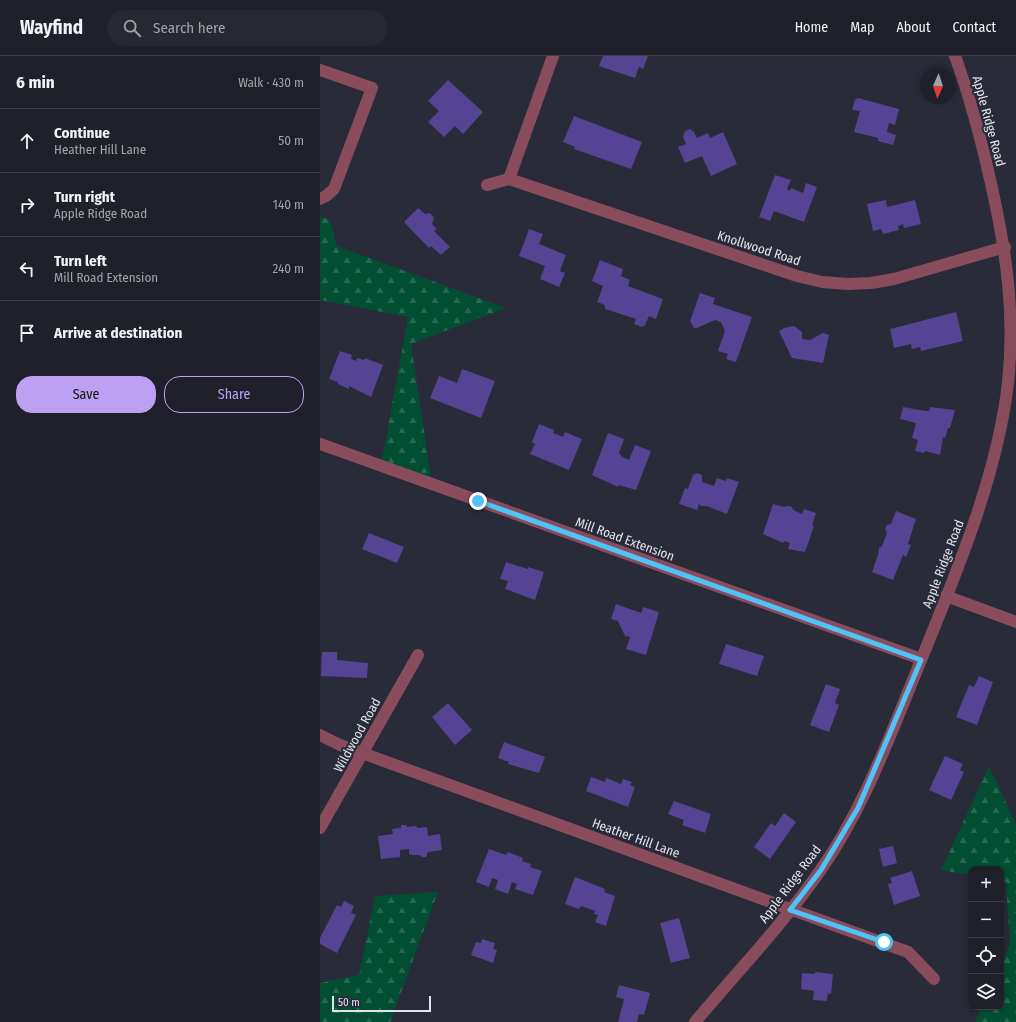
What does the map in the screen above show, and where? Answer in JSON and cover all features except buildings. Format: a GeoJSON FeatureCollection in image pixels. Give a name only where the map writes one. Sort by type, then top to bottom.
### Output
{"type":"FeatureCollection","features":[{"type":"Feature","properties":{"kind":"street"},"geometry":{"type":"LineString","coordinates":[[487,185],[509,179],[553,56]]}},
{"type":"Feature","properties":{"kind":"street","name":"Apple Ridge Road"},"geometry":{"type":"LineString","coordinates":[[695,1022],[790,910],[821,870],[858,808],[921,660],[946,596],[975,518],[995,452],[1002,419],[1010,350],[1010,288],[1005,247],[980,134],[968,92],[955,56]]}},
{"type":"Feature","properties":{"kind":"street"},"geometry":{"type":"LineString","coordinates":[[320,70],[372,88],[334,189],[320,199]]}},
{"type":"Feature","properties":{"kind":"street","name":"Knollwood Road"},"geometry":{"type":"LineString","coordinates":[[509,179],[797,276],[822,282],[848,284],[894,279],[1005,247]]}},
{"type":"Feature","properties":{"kind":"street","name":"Mill Road Extension"},"geometry":{"type":"LineString","coordinates":[[320,444],[921,660]]}},
{"type":"Feature","properties":{"kind":"street"},"geometry":{"type":"LineString","coordinates":[[946,596],[1016,622]]}},
{"type":"Feature","properties":{"kind":"street","name":"Wildwood Road"},"geometry":{"type":"LineString","coordinates":[[320,828],[418,655]]}},
{"type":"Feature","properties":{"kind":"street","name":"Heather Hill Lane"},"geometry":{"type":"LineString","coordinates":[[320,735],[340,745],[908,952],[934,979]]}},
{"type":"Feature","properties":{"kind":"green space"},"geometry":{"type":"Polygon","coordinates":[[[320,216],[330,220],[337,246],[506,308],[411,344],[432,484],[381,466],[408,317],[320,300],[320,216]]]}},
{"type":"Feature","properties":{"kind":"green space"},"geometry":{"type":"Polygon","coordinates":[[[989,766],[1016,824],[1016,1022],[975,1022],[981,1010],[1004,1010],[1004,958],[1010,944],[1004,866],[968,866],[968,874],[941,870],[989,766]]]}},
{"type":"Feature","properties":{"kind":"green space"},"geometry":{"type":"Polygon","coordinates":[[[438,892],[390,1022],[320,1022],[320,983],[359,975],[375,896],[438,892]]]}},
{"type":"Feature","properties":{"kind":"route"},"geometry":{"type":"LineString","coordinates":[[478,501],[921,660],[858,808],[821,870],[790,910],[884,942]]}}]}
